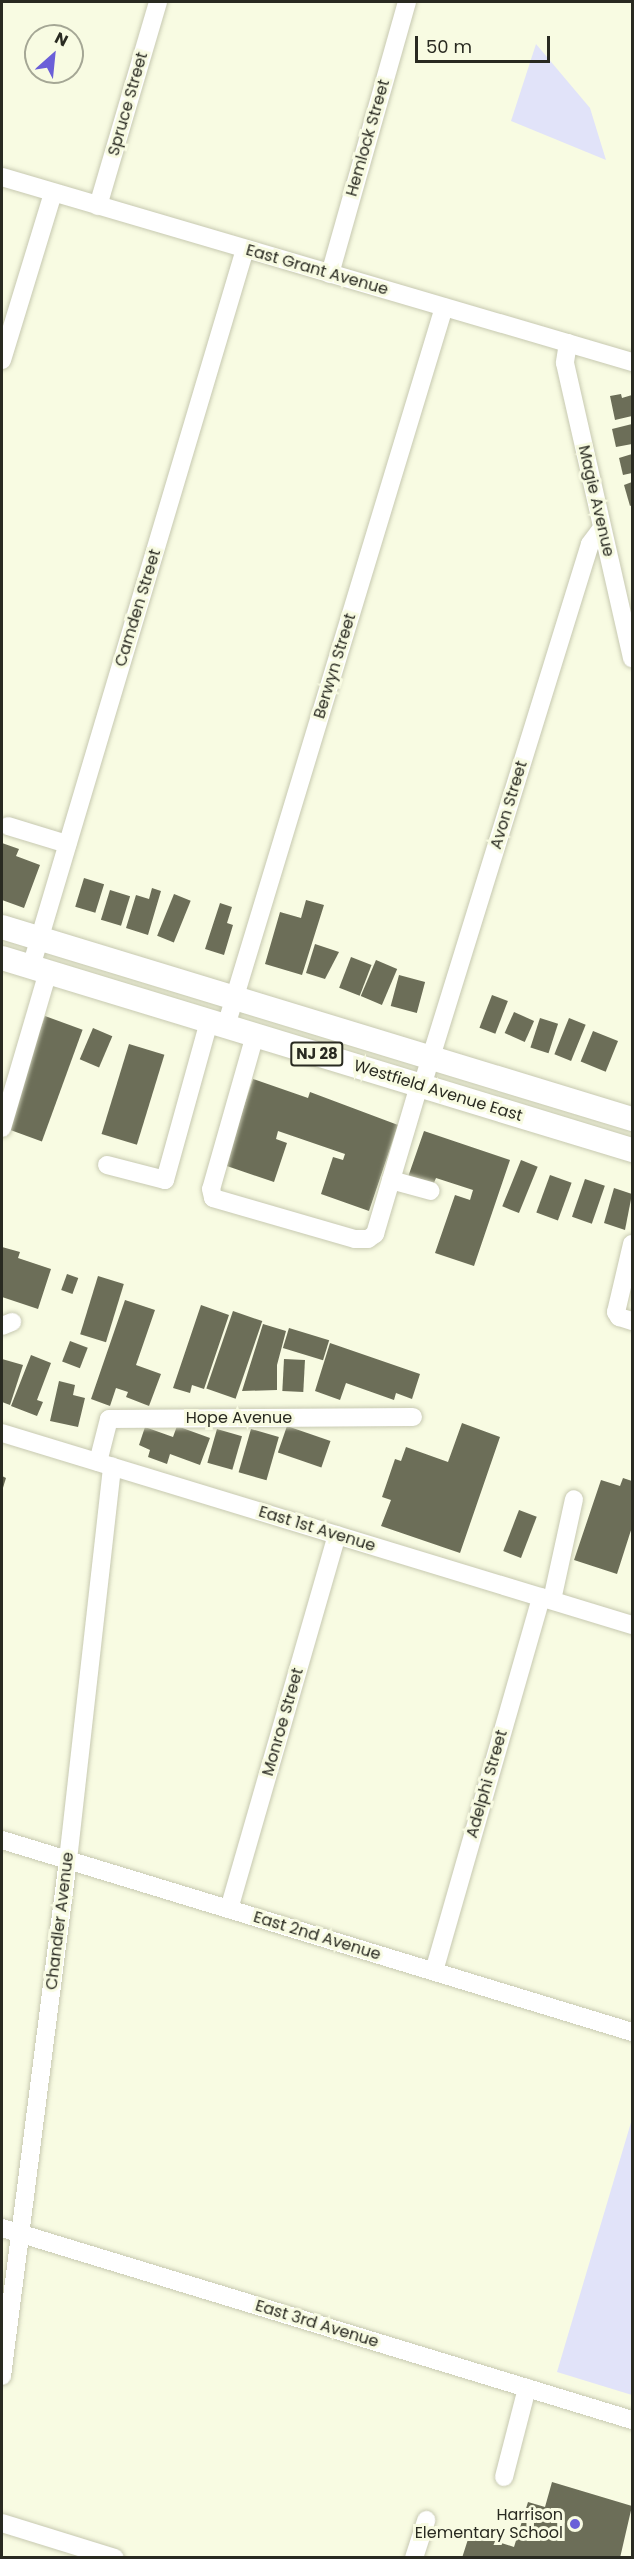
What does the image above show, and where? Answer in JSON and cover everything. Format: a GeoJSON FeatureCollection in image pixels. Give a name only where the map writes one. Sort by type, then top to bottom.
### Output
{"type":"FeatureCollection","features":[{"type":"Feature","properties":{"kind":"main road","name":"Westfield Avenue East"},"geometry":{"type":"LineString","coordinates":[[2,927],[632,1117]]}},
{"type":"Feature","properties":{"kind":"main road","name":"Westfield Avenue East"},"geometry":{"type":"LineString","coordinates":[[2,958],[628,1148]]}},
{"type":"Feature","properties":{"kind":"street","name":"Spruce Street"},"geometry":{"type":"LineString","coordinates":[[98,206],[158,2]]}},
{"type":"Feature","properties":{"kind":"street","name":"Hemlock Street"},"geometry":{"type":"LineString","coordinates":[[330,274],[407,2]]}},
{"type":"Feature","properties":{"kind":"street","name":"East Grant Avenue"},"geometry":{"type":"LineString","coordinates":[[2,177],[633,362]]}},
{"type":"Feature","properties":{"kind":"street"},"geometry":{"type":"LineString","coordinates":[[2,360],[53,193]]}},
{"type":"Feature","properties":{"kind":"street","name":"Camden Street"},"geometry":{"type":"LineString","coordinates":[[2,1128],[39,969],[39,939],[245,249]]}},
{"type":"Feature","properties":{"kind":"street","name":"Berwyn Street"},"geometry":{"type":"LineString","coordinates":[[107,1166],[165,1180],[217,1024],[234,998],[444,307]]}},
{"type":"Feature","properties":{"kind":"street","name":"Magie Avenue"},"geometry":{"type":"LineString","coordinates":[[568,343],[565,363],[633,659]]}},
{"type":"Feature","properties":{"kind":"street","name":"Avon Street"},"geometry":{"type":"LineString","coordinates":[[255,1035],[211,1189],[213,1198],[361,1240],[375,1234],[406,1128],[431,1058],[590,544],[602,528]]}},
{"type":"Feature","properties":{"kind":"street"},"geometry":{"type":"LineString","coordinates":[[8,826],[67,844]]}},
{"type":"Feature","properties":{"kind":"street"},"geometry":{"type":"LineString","coordinates":[[628,1148],[632,1117]]}},
{"type":"Feature","properties":{"kind":"street"},"geometry":{"type":"LineString","coordinates":[[391,1180],[431,1191]]}},
{"type":"Feature","properties":{"kind":"street"},"geometry":{"type":"LineString","coordinates":[[633,1244],[616,1308],[619,1317],[633,1321]]}},
{"type":"Feature","properties":{"kind":"street","name":"Hope Avenue"},"geometry":{"type":"LineString","coordinates":[[105,1464],[109,1419],[413,1417]]}},
{"type":"Feature","properties":{"kind":"street","name":"East 1st Avenue"},"geometry":{"type":"LineString","coordinates":[[2,1433],[633,1625]]}},
{"type":"Feature","properties":{"kind":"street","name":"Chandler Avenue"},"geometry":{"type":"LineString","coordinates":[[2,2376],[22,2234],[68,1860],[105,1464]]}},
{"type":"Feature","properties":{"kind":"street","name":"Adelphi Street"},"geometry":{"type":"LineString","coordinates":[[434,1971],[574,1499]]}},
{"type":"Feature","properties":{"kind":"street","name":"Monroe Street"},"geometry":{"type":"LineString","coordinates":[[229,1909],[337,1535]]}},
{"type":"Feature","properties":{"kind":"street","name":"East 2nd Avenue"},"geometry":{"type":"LineString","coordinates":[[2,1840],[633,2032]]}},
{"type":"Feature","properties":{"kind":"street","name":"East 3rd Avenue"},"geometry":{"type":"LineString","coordinates":[[2,2228],[633,2420]]}},
{"type":"Feature","properties":{"kind":"street"},"geometry":{"type":"LineString","coordinates":[[504,2477],[526,2388]]}},
{"type":"Feature","properties":{"kind":"street"},"geometry":{"type":"LineString","coordinates":[[414,2558],[426,2520]]}},
{"type":"Feature","properties":{"kind":"street"},"geometry":{"type":"LineString","coordinates":[[2,2523],[115,2558]]}},
{"type":"Feature","properties":{"kind":"shaded area"},"geometry":{"type":"Polygon","coordinates":[[[536,44],[590,108],[606,160],[511,121],[536,44]]]}},
{"type":"Feature","properties":{"kind":"shaded area"},"geometry":{"type":"Polygon","coordinates":[[[632,2119],[632,2395],[557,2372],[632,2119]]]}},
{"type":"Feature","properties":{"kind":"building"},"geometry":{"type":"Polygon","coordinates":[[[621,394],[622,398],[632,395],[632,416],[615,420],[610,396],[621,394]]]}},
{"type":"Feature","properties":{"kind":"building"},"geometry":{"type":"Polygon","coordinates":[[[632,424],[632,444],[616,447],[612,429],[632,424]]]}},
{"type":"Feature","properties":{"kind":"building"},"geometry":{"type":"Polygon","coordinates":[[[632,454],[632,473],[623,475],[619,458],[632,454]]]}},
{"type":"Feature","properties":{"kind":"building"},"geometry":{"type":"Polygon","coordinates":[[[632,482],[632,505],[630,506],[624,485],[632,482]]]}},
{"type":"Feature","properties":{"kind":"building"},"geometry":{"type":"Polygon","coordinates":[[[2,843],[19,849],[16,856],[40,865],[24,908],[2,900],[2,843]]]}},
{"type":"Feature","properties":{"kind":"building"},"geometry":{"type":"Polygon","coordinates":[[[84,878],[104,884],[95,913],[75,907],[84,878]]]}},
{"type":"Feature","properties":{"kind":"building"},"geometry":{"type":"Polygon","coordinates":[[[152,888],[161,891],[148,935],[126,928],[136,895],[149,899],[152,888]]]}},
{"type":"Feature","properties":{"kind":"building"},"geometry":{"type":"Polygon","coordinates":[[[110,890],[130,896],[121,926],[101,920],[110,890]]]}},
{"type":"Feature","properties":{"kind":"building"},"geometry":{"type":"Polygon","coordinates":[[[174,894],[191,901],[174,942],[157,936],[174,894]]]}},
{"type":"Feature","properties":{"kind":"building"},"geometry":{"type":"Polygon","coordinates":[[[306,900],[324,905],[302,975],[265,964],[280,912],[301,918],[306,900]]]}},
{"type":"Feature","properties":{"kind":"building"},"geometry":{"type":"Polygon","coordinates":[[[220,903],[232,907],[227,923],[233,925],[224,955],[205,949],[220,903]]]}},
{"type":"Feature","properties":{"kind":"building"},"geometry":{"type":"Polygon","coordinates":[[[315,944],[339,952],[325,979],[306,973],[315,944]]]}},
{"type":"Feature","properties":{"kind":"building"},"geometry":{"type":"Polygon","coordinates":[[[351,957],[372,965],[360,996],[339,988],[351,957]]]}},
{"type":"Feature","properties":{"kind":"building"},"geometry":{"type":"Polygon","coordinates":[[[376,960],[397,969],[382,1005],[361,996],[376,960]]]}},
{"type":"Feature","properties":{"kind":"building"},"geometry":{"type":"Polygon","coordinates":[[[399,975],[425,982],[417,1013],[391,1006],[399,975]]]}},
{"type":"Feature","properties":{"kind":"building"},"geometry":{"type":"Polygon","coordinates":[[[492,995],[508,1001],[495,1034],[479,1028],[492,995]]]}},
{"type":"Feature","properties":{"kind":"building"},"geometry":{"type":"Polygon","coordinates":[[[514,1012],[534,1021],[525,1042],[505,1033],[514,1012]]]}},
{"type":"Feature","properties":{"kind":"building"},"geometry":{"type":"Polygon","coordinates":[[[45,1016],[83,1030],[42,1142],[4,1128],[45,1016]]]}},
{"type":"Feature","properties":{"kind":"building"},"geometry":{"type":"Polygon","coordinates":[[[540,1018],[558,1024],[548,1053],[530,1047],[540,1018]]]}},
{"type":"Feature","properties":{"kind":"building"},"geometry":{"type":"Polygon","coordinates":[[[569,1018],[586,1025],[571,1061],[554,1054],[569,1018]]]}},
{"type":"Feature","properties":{"kind":"building"},"geometry":{"type":"Polygon","coordinates":[[[93,1028],[112,1036],[99,1068],[80,1059],[93,1028]]]}},
{"type":"Feature","properties":{"kind":"building"},"geometry":{"type":"Polygon","coordinates":[[[593,1031],[618,1041],[606,1072],[581,1062],[593,1031]]]}},
{"type":"Feature","properties":{"kind":"building"},"geometry":{"type":"Polygon","coordinates":[[[129,1044],[164,1055],[137,1145],[102,1134],[129,1044]]]}},
{"type":"Feature","properties":{"kind":"building"},"geometry":{"type":"Polygon","coordinates":[[[253,1079],[308,1098],[310,1092],[398,1125],[369,1211],[321,1194],[333,1157],[343,1160],[345,1154],[278,1131],[276,1139],[287,1143],[274,1182],[224,1165],[253,1079]]]}},
{"type":"Feature","properties":{"kind":"building"},"geometry":{"type":"Polygon","coordinates":[[[424,1131],[510,1160],[474,1266],[435,1253],[455,1195],[470,1200],[473,1190],[436,1178],[433,1185],[408,1177],[424,1131]]]}},
{"type":"Feature","properties":{"kind":"building"},"geometry":{"type":"Polygon","coordinates":[[[521,1160],[538,1167],[519,1213],[502,1206],[521,1160]]]}},
{"type":"Feature","properties":{"kind":"building"},"geometry":{"type":"Polygon","coordinates":[[[550,1175],[572,1183],[558,1220],[536,1213],[550,1175]]]}},
{"type":"Feature","properties":{"kind":"building"},"geometry":{"type":"Polygon","coordinates":[[[585,1179],[605,1186],[592,1224],[572,1217],[585,1179]]]}},
{"type":"Feature","properties":{"kind":"building"},"geometry":{"type":"Polygon","coordinates":[[[614,1188],[632,1194],[625,1230],[604,1223],[614,1188]]]}},
{"type":"Feature","properties":{"kind":"building"},"geometry":{"type":"Polygon","coordinates":[[[2,1247],[20,1252],[18,1258],[51,1269],[38,1309],[2,1297],[2,1247]]]}},
{"type":"Feature","properties":{"kind":"building"},"geometry":{"type":"Polygon","coordinates":[[[67,1274],[78,1278],[72,1294],[61,1290],[67,1274]]]}},
{"type":"Feature","properties":{"kind":"building"},"geometry":{"type":"Polygon","coordinates":[[[98,1276],[124,1284],[106,1342],[80,1334],[98,1276]]]}},
{"type":"Feature","properties":{"kind":"building"},"geometry":{"type":"Polygon","coordinates":[[[125,1300],[155,1310],[136,1365],[161,1374],[149,1406],[126,1397],[128,1392],[116,1388],[110,1406],[91,1399],[125,1300]]]}},
{"type":"Feature","properties":{"kind":"building"},"geometry":{"type":"Polygon","coordinates":[[[201,1305],[229,1315],[204,1389],[192,1385],[190,1393],[173,1388],[201,1305]]]}},
{"type":"Feature","properties":{"kind":"building"},"geometry":{"type":"Polygon","coordinates":[[[233,1311],[262,1321],[236,1399],[206,1389],[233,1311]]]}},
{"type":"Feature","properties":{"kind":"building"},"geometry":{"type":"Polygon","coordinates":[[[263,1324],[286,1331],[277,1365],[277,1390],[242,1391],[263,1324]]]}},
{"type":"Feature","properties":{"kind":"building"},"geometry":{"type":"Polygon","coordinates":[[[289,1328],[329,1340],[323,1360],[283,1348],[289,1328]]]}},
{"type":"Feature","properties":{"kind":"building"},"geometry":{"type":"Polygon","coordinates":[[[70,1341],[88,1348],[80,1368],[62,1362],[70,1341]]]}},
{"type":"Feature","properties":{"kind":"building"},"geometry":{"type":"Polygon","coordinates":[[[330,1343],[420,1374],[412,1399],[396,1393],[394,1400],[346,1383],[340,1400],[315,1391],[330,1343]]]}},
{"type":"Feature","properties":{"kind":"building"},"geometry":{"type":"Polygon","coordinates":[[[31,1355],[51,1363],[37,1400],[43,1402],[37,1416],[11,1406],[31,1355]]]}},
{"type":"Feature","properties":{"kind":"building"},"geometry":{"type":"Polygon","coordinates":[[[2,1359],[23,1365],[10,1405],[2,1402],[2,1359]]]}},
{"type":"Feature","properties":{"kind":"building"},"geometry":{"type":"Polygon","coordinates":[[[284,1359],[305,1360],[303,1392],[282,1391],[284,1359]]]}},
{"type":"Feature","properties":{"kind":"building"},"geometry":{"type":"Polygon","coordinates":[[[59,1381],[75,1385],[73,1395],[85,1398],[78,1427],[50,1421],[59,1381]]]}},
{"type":"Feature","properties":{"kind":"building"},"geometry":{"type":"Polygon","coordinates":[[[462,1423],[500,1437],[460,1553],[381,1526],[391,1500],[382,1497],[395,1459],[401,1461],[406,1447],[448,1462],[462,1423]]]}},
{"type":"Feature","properties":{"kind":"building"},"geometry":{"type":"Polygon","coordinates":[[[177,1426],[210,1438],[200,1465],[170,1454],[167,1464],[148,1457],[150,1450],[139,1445],[145,1427],[173,1437],[177,1426]]]}},
{"type":"Feature","properties":{"kind":"building"},"geometry":{"type":"Polygon","coordinates":[[[287,1426],[330,1441],[321,1467],[278,1452],[287,1426]]]}},
{"type":"Feature","properties":{"kind":"building"},"geometry":{"type":"Polygon","coordinates":[[[217,1429],[242,1436],[232,1470],[207,1463],[217,1429]]]}},
{"type":"Feature","properties":{"kind":"building"},"geometry":{"type":"Polygon","coordinates":[[[251,1429],[279,1437],[266,1480],[239,1472],[251,1429]]]}},
{"type":"Feature","properties":{"kind":"building"},"geometry":{"type":"Polygon","coordinates":[[[2,1476],[6,1478],[2,1491],[2,1476]]]}},
{"type":"Feature","properties":{"kind":"building"},"geometry":{"type":"Polygon","coordinates":[[[623,1478],[632,1481],[632,1527],[617,1574],[574,1560],[601,1480],[620,1486],[623,1478]]]}},
{"type":"Feature","properties":{"kind":"building"},"geometry":{"type":"Polygon","coordinates":[[[519,1510],[537,1517],[521,1558],[503,1551],[519,1510]]]}},
{"type":"Feature","properties":{"kind":"building","name":"Harrison Elementary School"},"geometry":{"type":"Polygon","coordinates":[[[552,2482],[632,2506],[620,2558],[462,2558],[470,2533],[514,2547],[528,2502],[545,2507],[552,2482]]]}},
{"type":"Feature","properties":{"kind":"place","name":"Harrison Elementary School"},"geometry":{"type":"Point","coordinates":[575,2524]}}]}
